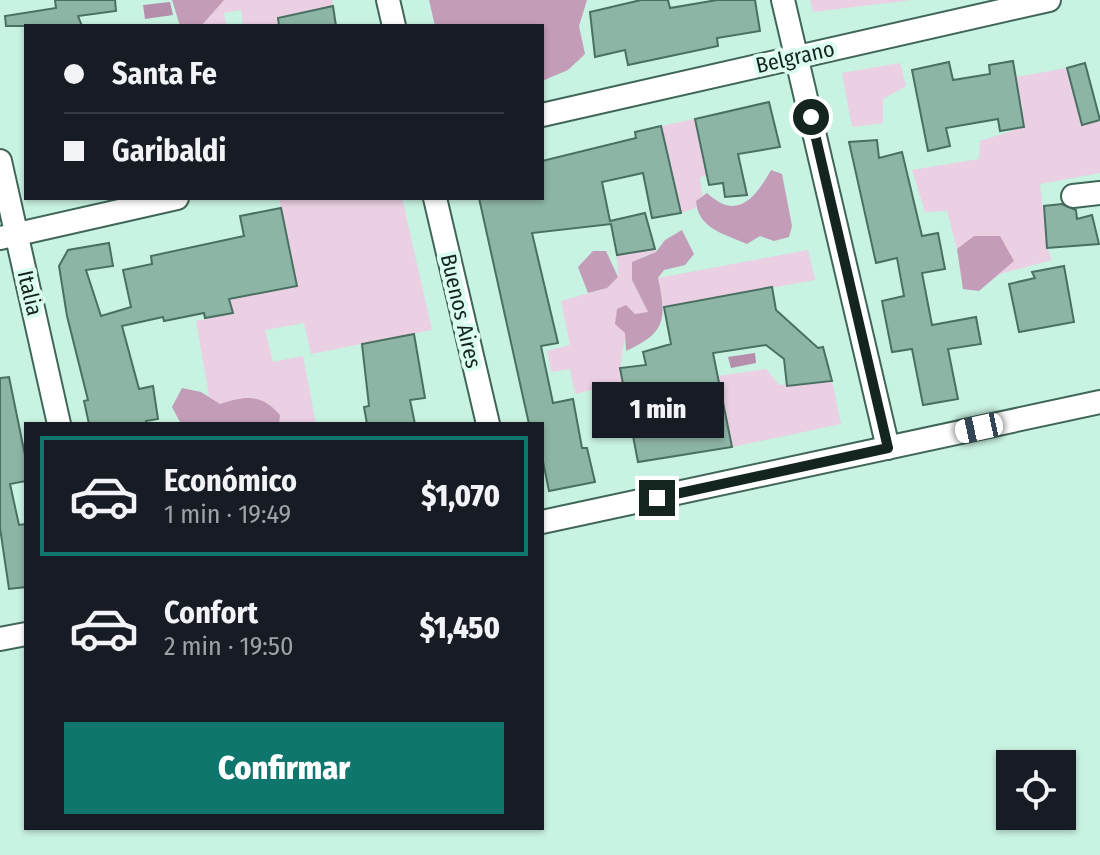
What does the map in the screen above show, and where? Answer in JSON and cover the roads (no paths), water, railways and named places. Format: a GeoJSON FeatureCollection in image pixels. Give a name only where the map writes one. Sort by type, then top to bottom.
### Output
{"type":"FeatureCollection","features":[{"type":"Feature","properties":{"kind":"street"},"geometry":{"type":"LineString","coordinates":[[388,0],[394,24]]}},
{"type":"Feature","properties":{"kind":"street"},"geometry":{"type":"LineString","coordinates":[[783,0],[888,448]]}},
{"type":"Feature","properties":{"kind":"street","name":"Belgrano"},"geometry":{"type":"LineString","coordinates":[[544,115],[1049,0]]}},
{"type":"Feature","properties":{"kind":"street","name":"Italia"},"geometry":{"type":"LineString","coordinates":[[0,161],[8,236],[58,422]]}},
{"type":"Feature","properties":{"kind":"street"},"geometry":{"type":"LineString","coordinates":[[1073,196],[1100,193]]}},
{"type":"Feature","properties":{"kind":"street"},"geometry":{"type":"LineString","coordinates":[[8,236],[168,200]]}},
{"type":"Feature","properties":{"kind":"street","name":"Buenos Aires"},"geometry":{"type":"LineString","coordinates":[[435,200],[488,422]]}},
{"type":"Feature","properties":{"kind":"street"},"geometry":{"type":"LineString","coordinates":[[544,522],[1100,402]]}},
{"type":"Feature","properties":{"kind":"street"},"geometry":{"type":"LineString","coordinates":[[0,639],[24,634]]}}]}
